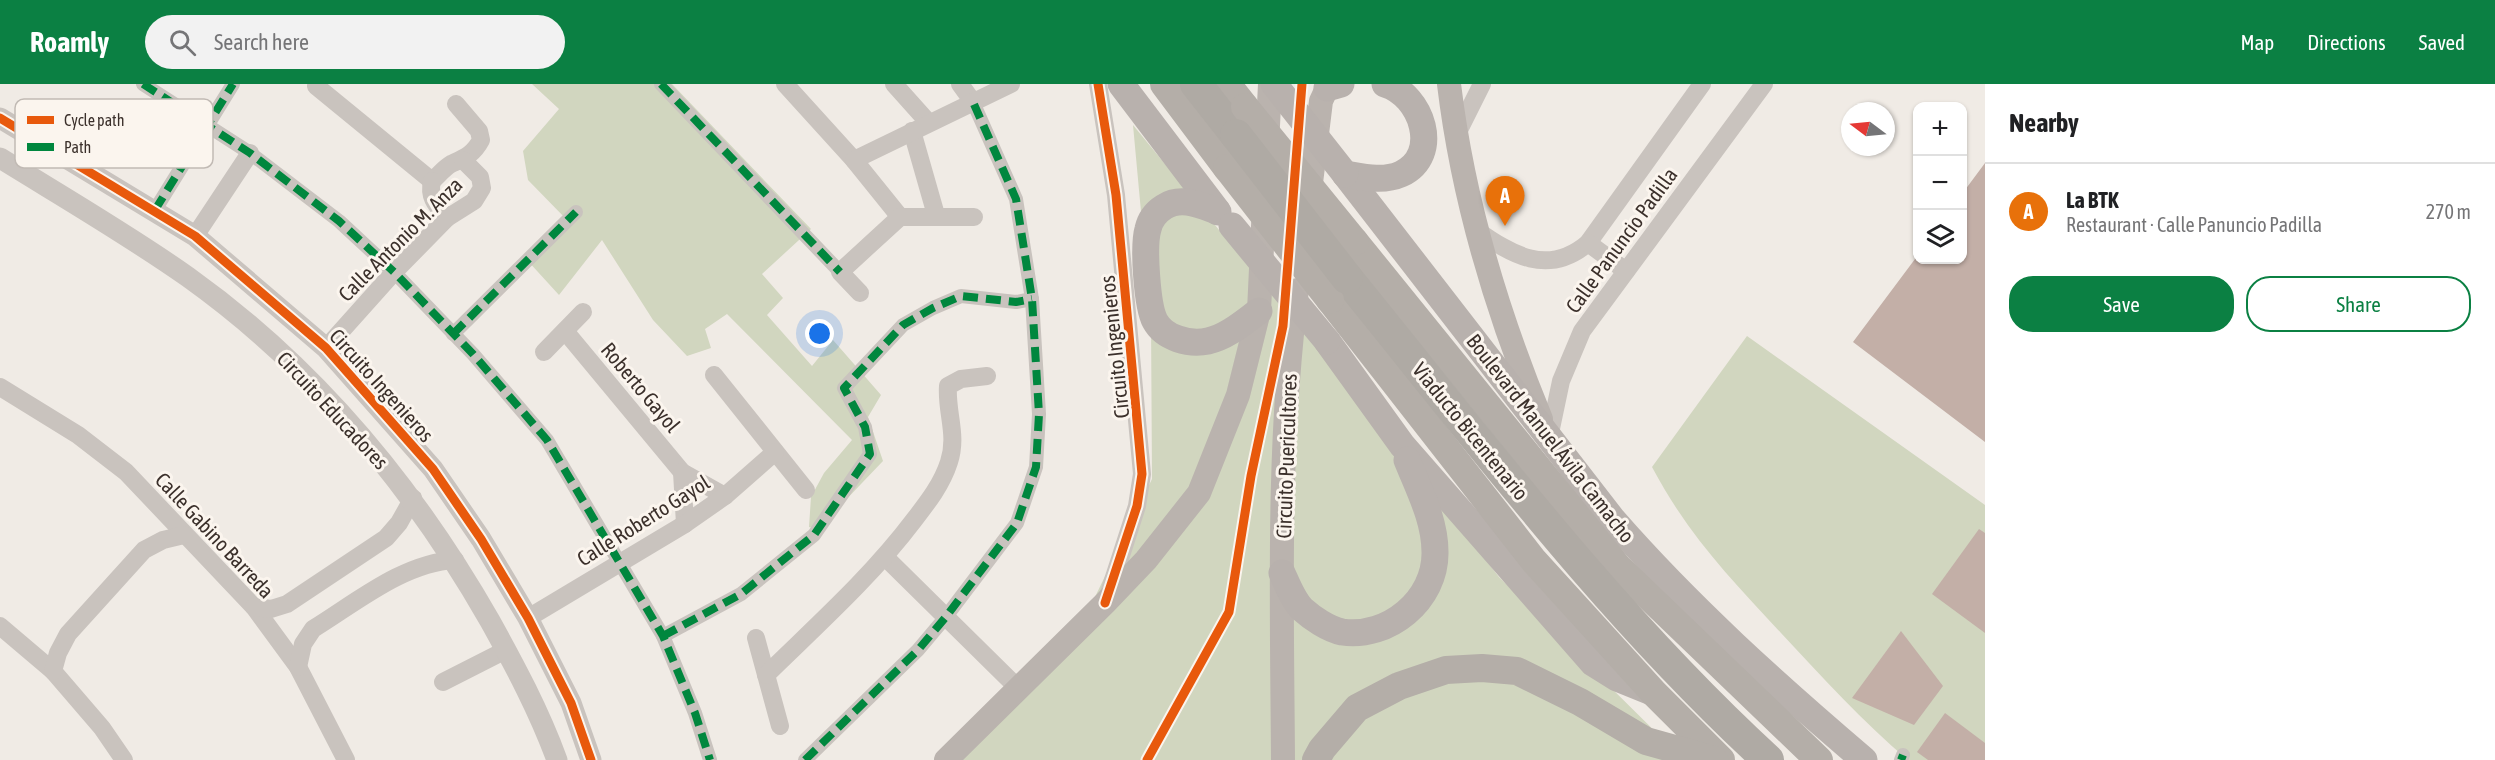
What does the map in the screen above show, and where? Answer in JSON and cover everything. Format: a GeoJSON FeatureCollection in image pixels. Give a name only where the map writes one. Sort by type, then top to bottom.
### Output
{"type":"FeatureCollection","features":[{"type":"Feature","properties":{"kind":"highway"},"geometry":{"type":"LineString","coordinates":[[1164,84],[1227,168],[1338,289],[1534,561],[1654,693],[1721,760]]}},
{"type":"Feature","properties":{"kind":"highway","name":"Viaducto Bicentenario"},"geometry":{"type":"LineString","coordinates":[[1196,84],[1240,121],[1338,289],[1596,585],[1712,709],[1768,760]]}},
{"type":"Feature","properties":{"kind":"highway","name":"Boulevard Manuel Ávila Camacho"},"geometry":{"type":"LineString","coordinates":[[1227,84],[1240,121],[1355,242],[1618,567],[1819,760]]}},
{"type":"Feature","properties":{"kind":"highway"},"geometry":{"type":"LineString","coordinates":[[1316,760],[1322,749],[1357,708],[1399,686],[1446,670],[1482,668],[1517,671],[1580,702],[1646,741],[1714,760]]}},
{"type":"Feature","properties":{"kind":"main road"},"geometry":{"type":"LineString","coordinates":[[1121,84],[1224,219],[1327,341],[1402,445],[1593,663],[1617,678],[1654,693]]}},
{"type":"Feature","properties":{"kind":"main road","name":"Circuito Ingenieros"},"geometry":{"type":"LineString","coordinates":[[946,760],[1146,560],[1199,493],[1238,395],[1259,311],[1272,84]]}},
{"type":"Feature","properties":{"kind":"main road","name":"Boulevard Manuel Ávila Camacho"},"geometry":{"type":"LineString","coordinates":[[1272,84],[1345,174],[1612,520],[1652,565],[1789,695],[1863,760]]}},
{"type":"Feature","properties":{"kind":"main road"},"geometry":{"type":"LineString","coordinates":[[1345,174],[1389,178],[1402,174],[1414,165],[1421,153],[1425,136],[1423,123],[1406,96],[1385,84]]}},
{"type":"Feature","properties":{"kind":"main road"},"geometry":{"type":"LineString","coordinates":[[1449,84],[1456,136],[1475,229],[1510,343],[1549,438]]}},
{"type":"Feature","properties":{"kind":"main road","name":"Circuito Puericultores"},"geometry":{"type":"LineString","coordinates":[[1282,760],[1282,573],[1292,334],[1321,101],[1332,85]]}},
{"type":"Feature","properties":{"kind":"main road"},"geometry":{"type":"LineString","coordinates":[[1224,219],[1194,203],[1182,202],[1172,203],[1154,217],[1146,237],[1151,309],[1156,323],[1180,340],[1193,343],[1221,337],[1259,311]]}},
{"type":"Feature","properties":{"kind":"main road"},"geometry":{"type":"LineString","coordinates":[[1282,573],[1300,607],[1321,623],[1340,632],[1365,632],[1389,625],[1406,614],[1420,598],[1430,581],[1435,554],[1432,525],[1402,445]]}},
{"type":"Feature","properties":{"kind":"street"},"geometry":{"type":"LineString","coordinates":[[143,84],[166,99]]}},
{"type":"Feature","properties":{"kind":"street"},"geometry":{"type":"LineString","coordinates":[[213,115],[233,84]]}},
{"type":"Feature","properties":{"kind":"street"},"geometry":{"type":"LineString","coordinates":[[661,84],[860,293]]}},
{"type":"Feature","properties":{"kind":"street"},"geometry":{"type":"LineString","coordinates":[[785,84],[854,160],[900,217]]}},
{"type":"Feature","properties":{"kind":"street"},"geometry":{"type":"LineString","coordinates":[[894,84],[920,127],[936,215]]}},
{"type":"Feature","properties":{"kind":"street"},"geometry":{"type":"LineString","coordinates":[[805,760],[918,650],[945,618],[1017,523],[1036,467],[1039,414],[1032,299],[1016,199],[973,102],[960,84]]}},
{"type":"Feature","properties":{"kind":"street"},"geometry":{"type":"LineString","coordinates":[[854,160],[1011,84]]}},
{"type":"Feature","properties":{"kind":"street","name":"Circuito Ingenieros"},"geometry":{"type":"LineString","coordinates":[[1098,84],[1116,195],[1142,474],[1137,506],[1105,603]]}},
{"type":"Feature","properties":{"kind":"street"},"geometry":{"type":"LineString","coordinates":[[1456,136],[1482,84]]}},
{"type":"Feature","properties":{"kind":"street","name":"Calle Panuncio Padilla"},"geometry":{"type":"LineString","coordinates":[[1475,229],[1502,248],[1539,260],[1556,261],[1574,255],[1588,243],[1702,84]]}},
{"type":"Feature","properties":{"kind":"street","name":"Calle Panuncio Padilla"},"geometry":{"type":"LineString","coordinates":[[1549,438],[1561,381],[1582,331],[1764,84]]}},
{"type":"Feature","properties":{"kind":"street"},"geometry":{"type":"LineString","coordinates":[[316,86],[432,181]]}},
{"type":"Feature","properties":{"kind":"street","name":"Calle Antonio M. Anza"},"geometry":{"type":"LineString","coordinates":[[326,348],[394,272],[447,218],[474,201],[482,188],[480,177],[463,160],[476,150],[481,140],[479,131],[456,104]]}},
{"type":"Feature","properties":{"kind":"street","name":"Circuito Ingenieros"},"geometry":{"type":"LineString","coordinates":[[0,118],[15,127]]}},
{"type":"Feature","properties":{"kind":"street"},"geometry":{"type":"LineString","coordinates":[[213,130],[250,153],[339,221],[394,272],[453,333],[547,440],[621,561],[663,636],[695,713],[710,760]]}},
{"type":"Feature","properties":{"kind":"street"},"geometry":{"type":"LineString","coordinates":[[195,236],[250,153]]}},
{"type":"Feature","properties":{"kind":"street","name":"Circuito Educadores"},"geometry":{"type":"LineString","coordinates":[[0,158],[15,167]]}},
{"type":"Feature","properties":{"kind":"street"},"geometry":{"type":"LineString","coordinates":[[447,218],[433,202],[429,191],[432,181],[449,165],[463,160]]}},
{"type":"Feature","properties":{"kind":"street","name":"Circuito Educadores"},"geometry":{"type":"LineString","coordinates":[[16,168],[99,218],[189,278],[275,347],[347,420],[413,498],[455,560],[506,650],[543,723],[556,760]]}},
{"type":"Feature","properties":{"kind":"street","name":"Circuito Ingenieros"},"geometry":{"type":"LineString","coordinates":[[84,168],[195,236],[326,348],[433,469],[481,539],[528,618],[571,704],[591,760]]}},
{"type":"Feature","properties":{"kind":"street"},"geometry":{"type":"LineString","coordinates":[[155,210],[180,168]]}},
{"type":"Feature","properties":{"kind":"street"},"geometry":{"type":"LineString","coordinates":[[453,333],[576,212]]}},
{"type":"Feature","properties":{"kind":"street"},"geometry":{"type":"LineString","coordinates":[[840,272],[900,217],[936,215],[974,217]]}},
{"type":"Feature","properties":{"kind":"street"},"geometry":{"type":"LineString","coordinates":[[1588,243],[1626,271]]}},
{"type":"Feature","properties":{"kind":"street"},"geometry":{"type":"LineString","coordinates":[[663,636],[741,594],[814,535],[870,454],[865,427],[844,388],[903,325],[961,296],[1016,302],[1032,299]]}},
{"type":"Feature","properties":{"kind":"street"},"geometry":{"type":"LineString","coordinates":[[544,352],[584,312]]}},
{"type":"Feature","properties":{"kind":"street","name":"Roberto Gayol"},"geometry":{"type":"LineString","coordinates":[[565,331],[682,472],[725,496]]}},
{"type":"Feature","properties":{"kind":"street"},"geometry":{"type":"LineString","coordinates":[[714,375],[806,490]]}},
{"type":"Feature","properties":{"kind":"street"},"geometry":{"type":"LineString","coordinates":[[766,675],[886,558],[938,489],[950,461],[954,429],[947,401],[948,386],[961,379],[987,376]]}},
{"type":"Feature","properties":{"kind":"street","name":"Calle Gabino Barreda"},"geometry":{"type":"LineString","coordinates":[[0,387],[78,435],[126,472],[254,607],[298,667],[342,758]]}},
{"type":"Feature","properties":{"kind":"street","name":"Calle Roberto Gayol"},"geometry":{"type":"LineString","coordinates":[[528,618],[686,524],[725,496],[776,452]]}},
{"type":"Feature","properties":{"kind":"street"},"geometry":{"type":"LineString","coordinates":[[682,472],[686,524]]}},
{"type":"Feature","properties":{"kind":"street"},"geometry":{"type":"LineString","coordinates":[[254,607],[271,609],[287,604],[386,537],[399,522],[413,498]]}},
{"type":"Feature","properties":{"kind":"street"},"geometry":{"type":"LineString","coordinates":[[53,671],[58,653],[68,634],[144,550],[163,540],[184,535]]}},
{"type":"Feature","properties":{"kind":"street"},"geometry":{"type":"LineString","coordinates":[[886,558],[1019,689]]}},
{"type":"Feature","properties":{"kind":"street"},"geometry":{"type":"LineString","coordinates":[[298,667],[303,644],[313,629],[411,570],[434,561],[455,560]]}},
{"type":"Feature","properties":{"kind":"street"},"geometry":{"type":"LineString","coordinates":[[0,626],[53,671],[102,728],[124,760]]}},
{"type":"Feature","properties":{"kind":"street"},"geometry":{"type":"LineString","coordinates":[[756,638],[780,726]]}},
{"type":"Feature","properties":{"kind":"street"},"geometry":{"type":"LineString","coordinates":[[443,682],[506,650]]}},
{"type":"Feature","properties":{"kind":"green space"},"geometry":{"type":"Polygon","coordinates":[[[532,84],[672,84],[811,229],[762,274],[783,298],[767,315],[812,366],[833,340],[881,395],[868,417],[883,461],[818,529],[809,527],[811,497],[824,473],[852,440],[727,314],[705,329],[711,348],[687,356],[653,320],[602,240],[559,295],[527,260],[567,220],[528,180],[523,151],[559,109],[532,84]]]}},
{"type":"Feature","properties":{"kind":"green space"},"geometry":{"type":"Polygon","coordinates":[[[1133,125],[1420,475],[1499,577],[1684,760],[960,760],[1080,628],[1152,479],[1151,320],[1133,125]]]}},
{"type":"Feature","properties":{"kind":"green space"},"geometry":{"type":"Polygon","coordinates":[[[1747,336],[1985,505],[1985,760],[1908,760],[1859,715],[1727,574],[1680,514],[1652,467],[1747,336]]]}},
{"type":"Feature","properties":{"kind":"building"},"geometry":{"type":"Polygon","coordinates":[[[1985,163],[1985,442],[1853,342],[1913,262],[1913,264],[1967,264],[1967,187],[1985,163]]]}},
{"type":"Feature","properties":{"kind":"building"},"geometry":{"type":"Polygon","coordinates":[[[1979,529],[1985,533],[1985,633],[1932,594],[1979,529]]]}},
{"type":"Feature","properties":{"kind":"building"},"geometry":{"type":"Polygon","coordinates":[[[1901,631],[1943,686],[1914,725],[1852,698],[1901,631]]]}},
{"type":"Feature","properties":{"kind":"building"},"geometry":{"type":"Polygon","coordinates":[[[1945,713],[1985,743],[1985,760],[1928,760],[1917,752],[1945,713]]]}},
{"type":"Feature","properties":{"kind":"marked path"},"geometry":{"type":"LineString","coordinates":[[143,84],[166,99]]}},
{"type":"Feature","properties":{"kind":"marked path"},"geometry":{"type":"LineString","coordinates":[[213,116],[233,84]]}},
{"type":"Feature","properties":{"kind":"marked path"},"geometry":{"type":"LineString","coordinates":[[661,84],[840,272]]}},
{"type":"Feature","properties":{"kind":"marked path"},"geometry":{"type":"LineString","coordinates":[[805,760],[918,650],[945,618],[1017,523],[1036,467],[1039,414],[1032,299],[1016,199],[973,102]]}},
{"type":"Feature","properties":{"kind":"marked path"},"geometry":{"type":"LineString","coordinates":[[213,129],[250,153],[339,221],[394,272],[473,354],[547,440],[663,636],[695,713],[710,760]]}},
{"type":"Feature","properties":{"kind":"marked path"},"geometry":{"type":"LineString","coordinates":[[155,210],[181,168]]}},
{"type":"Feature","properties":{"kind":"marked path"},"geometry":{"type":"LineString","coordinates":[[453,334],[576,212]]}},
{"type":"Feature","properties":{"kind":"marked path"},"geometry":{"type":"LineString","coordinates":[[663,636],[741,594],[814,535],[870,454],[865,427],[844,388],[903,325],[961,296],[1016,302],[1032,299]]}},
{"type":"Feature","properties":{"kind":"marked path"},"geometry":{"type":"LineString","coordinates":[[1901,760],[1903,755]]}},
{"type":"Feature","properties":{"kind":"cycle path"},"geometry":{"type":"LineString","coordinates":[[1098,84],[1116,195],[1142,474],[1137,506],[1105,603]]}},
{"type":"Feature","properties":{"kind":"cycle path"},"geometry":{"type":"LineString","coordinates":[[1147,760],[1229,612],[1251,476],[1283,326],[1302,84]]}},
{"type":"Feature","properties":{"kind":"cycle path"},"geometry":{"type":"LineString","coordinates":[[0,118],[15,127]]}},
{"type":"Feature","properties":{"kind":"cycle path"},"geometry":{"type":"LineString","coordinates":[[83,168],[195,236],[326,348],[433,469],[481,539],[528,618],[571,703],[591,760]]}},
{"type":"Feature","properties":{"kind":"place","name":"La BTK"},"geometry":{"type":"Point","coordinates":[1505,226]}}]}
